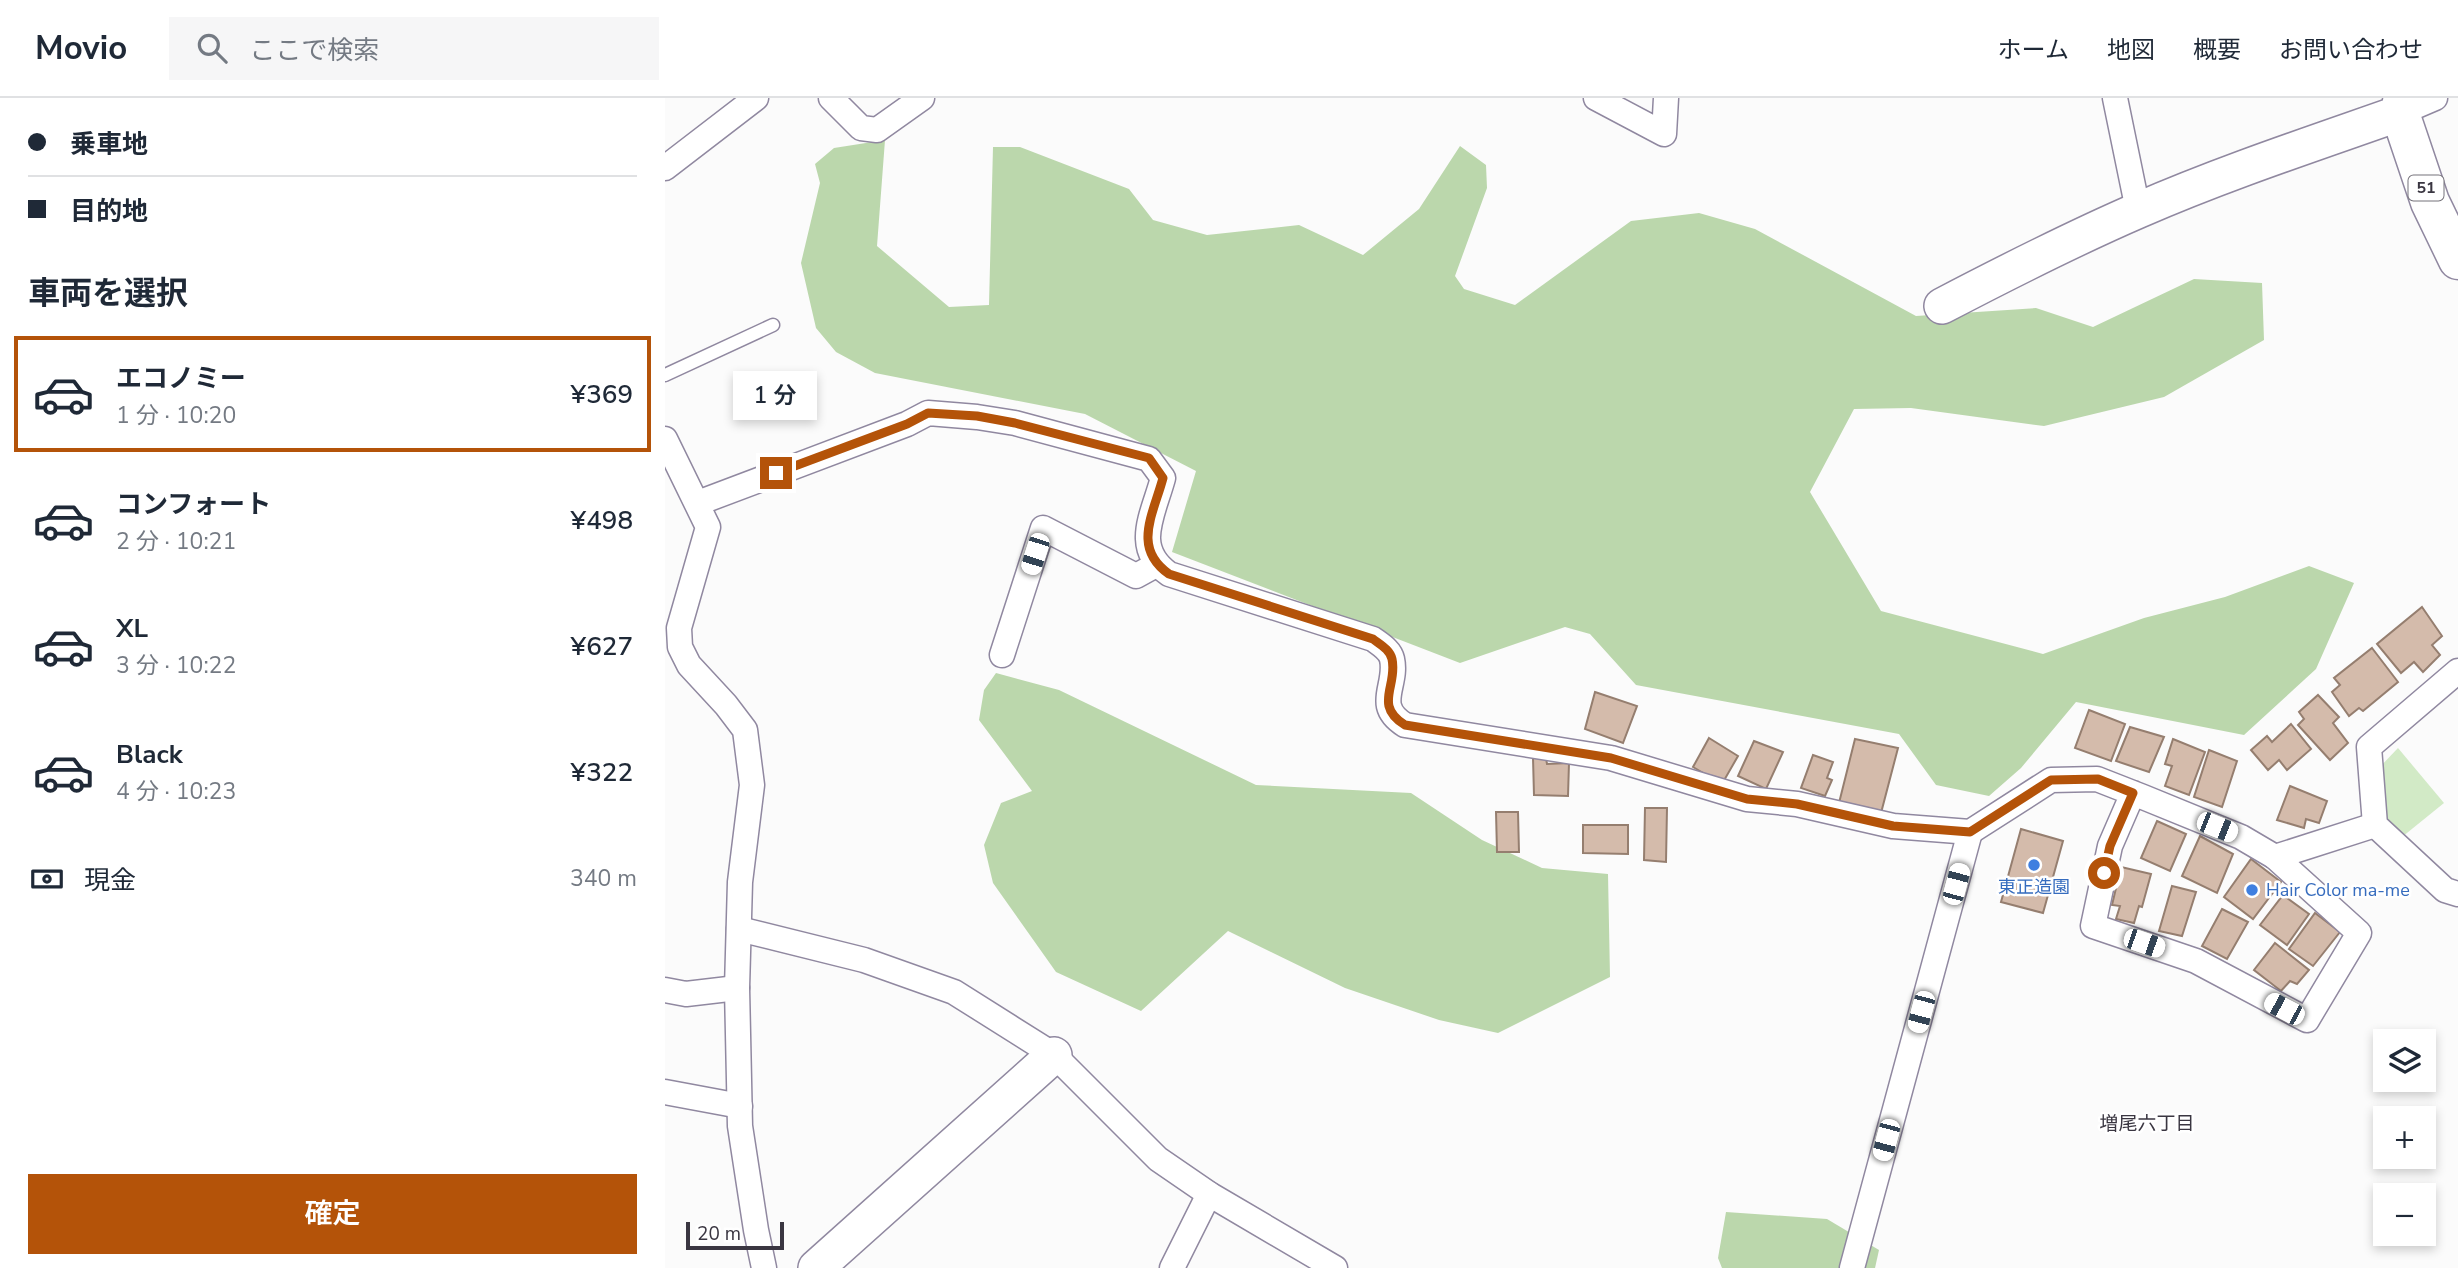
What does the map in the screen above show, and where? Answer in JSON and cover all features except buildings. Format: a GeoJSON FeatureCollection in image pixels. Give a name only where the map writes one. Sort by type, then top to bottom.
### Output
{"type":"FeatureCollection","features":[{"type":"Feature","properties":{"kind":"main road","name":"51"},"geometry":{"type":"LineString","coordinates":[[2397,106],[2430,202],[2458,260]]}},
{"type":"Feature","properties":{"kind":"street"},"geometry":{"type":"LineString","coordinates":[[665,168],[756,98]]}},
{"type":"Feature","properties":{"kind":"street"},"geometry":{"type":"LineString","coordinates":[[831,98],[861,128],[877,130],[922,98]]}},
{"type":"Feature","properties":{"kind":"street"},"geometry":{"type":"LineString","coordinates":[[1596,98],[1664,134],[1666,98]]}},
{"type":"Feature","properties":{"kind":"street"},"geometry":{"type":"LineString","coordinates":[[2115,98],[2138,210]]}},
{"type":"Feature","properties":{"kind":"street"},"geometry":{"type":"LineString","coordinates":[[1942,306],[2030,260],[2138,210],[2397,106],[2435,98]]}},
{"type":"Feature","properties":{"kind":"street"},"geometry":{"type":"LineString","coordinates":[[698,503],[907,424],[928,413],[977,416],[1015,423],[1149,458],[1163,478],[1146,542],[1156,565],[1169,574],[1373,639],[1386,648],[1392,659],[1389,706],[1393,717],[1405,725],[1611,758],[1747,799],[1797,804],[1893,826],[1970,832],[2051,780],[2098,779],[2133,793],[2241,837],[2275,857],[2359,933],[2307,1020],[2196,961],[2093,926],[2110,846],[2133,793]]}},
{"type":"Feature","properties":{"kind":"street"},"geometry":{"type":"LineString","coordinates":[[665,439],[708,527],[698,554],[673,655],[689,665],[745,730],[752,785],[740,882],[737,988],[740,1126],[764,1268]]}},
{"type":"Feature","properties":{"kind":"street"},"geometry":{"type":"LineString","coordinates":[[1002,654],[1043,528],[1136,576],[1156,565]]}},
{"type":"Feature","properties":{"kind":"street"},"geometry":{"type":"LineString","coordinates":[[2454,887],[2375,825],[2369,747],[2458,671]]}},
{"type":"Feature","properties":{"kind":"street"},"geometry":{"type":"LineString","coordinates":[[2275,857],[2375,825]]}},
{"type":"Feature","properties":{"kind":"street"},"geometry":{"type":"LineString","coordinates":[[1852,1268],[1970,832]]}},
{"type":"Feature","properties":{"kind":"street"},"geometry":{"type":"LineString","coordinates":[[739,929],[864,960],[954,992],[1054,1055],[1158,1159],[1209,1194],[1335,1268]]}},
{"type":"Feature","properties":{"kind":"street"},"geometry":{"type":"LineString","coordinates":[[665,990],[686,994],[737,988]]}},
{"type":"Feature","properties":{"kind":"street"},"geometry":{"type":"LineString","coordinates":[[816,1268],[1054,1055]]}},
{"type":"Feature","properties":{"kind":"street"},"geometry":{"type":"LineString","coordinates":[[665,1092],[740,1106]]}},
{"type":"Feature","properties":{"kind":"street"},"geometry":{"type":"LineString","coordinates":[[1172,1268],[1209,1194]]}},
{"type":"Feature","properties":{"kind":"lane"},"geometry":{"type":"LineString","coordinates":[[665,376],[773,325]]}},
{"type":"Feature","properties":{"kind":"green space"},"geometry":{"type":"Polygon","coordinates":[[[885,140],[877,246],[949,307],[989,305],[993,147],[1020,147],[1129,189],[1153,220],[1207,235],[1299,225],[1363,255],[1419,209],[1460,146],[1486,165],[1487,188],[1455,276],[1464,289],[1515,305],[1631,221],[1699,213],[1755,229],[1916,316],[2036,308],[2093,327],[2194,279],[2262,283],[2264,340],[2164,397],[2044,426],[1911,408],[1854,409],[1810,492],[1881,611],[2043,654],[2144,618],[2225,597],[2309,566],[2354,583],[2316,669],[2244,735],[2076,702],[2021,768],[1989,796],[1936,785],[1899,734],[1636,685],[1590,634],[1565,627],[1460,663],[1172,552],[1196,471],[1085,414],[875,373],[836,352],[816,328],[801,263],[820,183],[815,164],[834,148],[885,140]]]}},
{"type":"Feature","properties":{"kind":"green space"},"geometry":{"type":"Polygon","coordinates":[[[996,673],[1059,690],[1256,785],[1411,793],[1482,840],[1542,868],[1608,874],[1610,977],[1498,1033],[1439,1020],[1345,988],[1228,931],[1141,1011],[1056,972],[993,883],[984,845],[1001,803],[1032,791],[979,720],[984,690],[996,673]]]}},
{"type":"Feature","properties":{"kind":"green space"},"geometry":{"type":"Polygon","coordinates":[[[2398,748],[2444,803],[2402,837],[2389,826],[2378,769],[2398,748]]]}},
{"type":"Feature","properties":{"kind":"green space"},"geometry":{"type":"Polygon","coordinates":[[[1726,1212],[1827,1219],[1879,1250],[1875,1268],[1722,1268],[1718,1258],[1726,1212]]]}},
{"type":"Feature","properties":{"kind":"place","name":"東正造園"},"geometry":{"type":"Point","coordinates":[2034,865]}},
{"type":"Feature","properties":{"kind":"place","name":"Hair Color ma-me"},"geometry":{"type":"Point","coordinates":[2252,890]}},
{"type":"Feature","properties":{"kind":"district","name":"増尾六丁目"},"geometry":{"type":"Point","coordinates":[2147,1124]}},
{"type":"Feature","properties":{"kind":"route"},"geometry":{"type":"LineString","coordinates":[[776,473],[907,424],[928,413],[977,416],[1015,423],[1149,458],[1163,478],[1146,542],[1156,565],[1169,574],[1373,639],[1386,648],[1392,659],[1389,706],[1393,717],[1405,725],[1611,758],[1747,799],[1797,804],[1893,826],[1944,830],[1970,832],[2051,780],[2098,779],[2133,793],[2110,846],[2104,873]]}}]}
